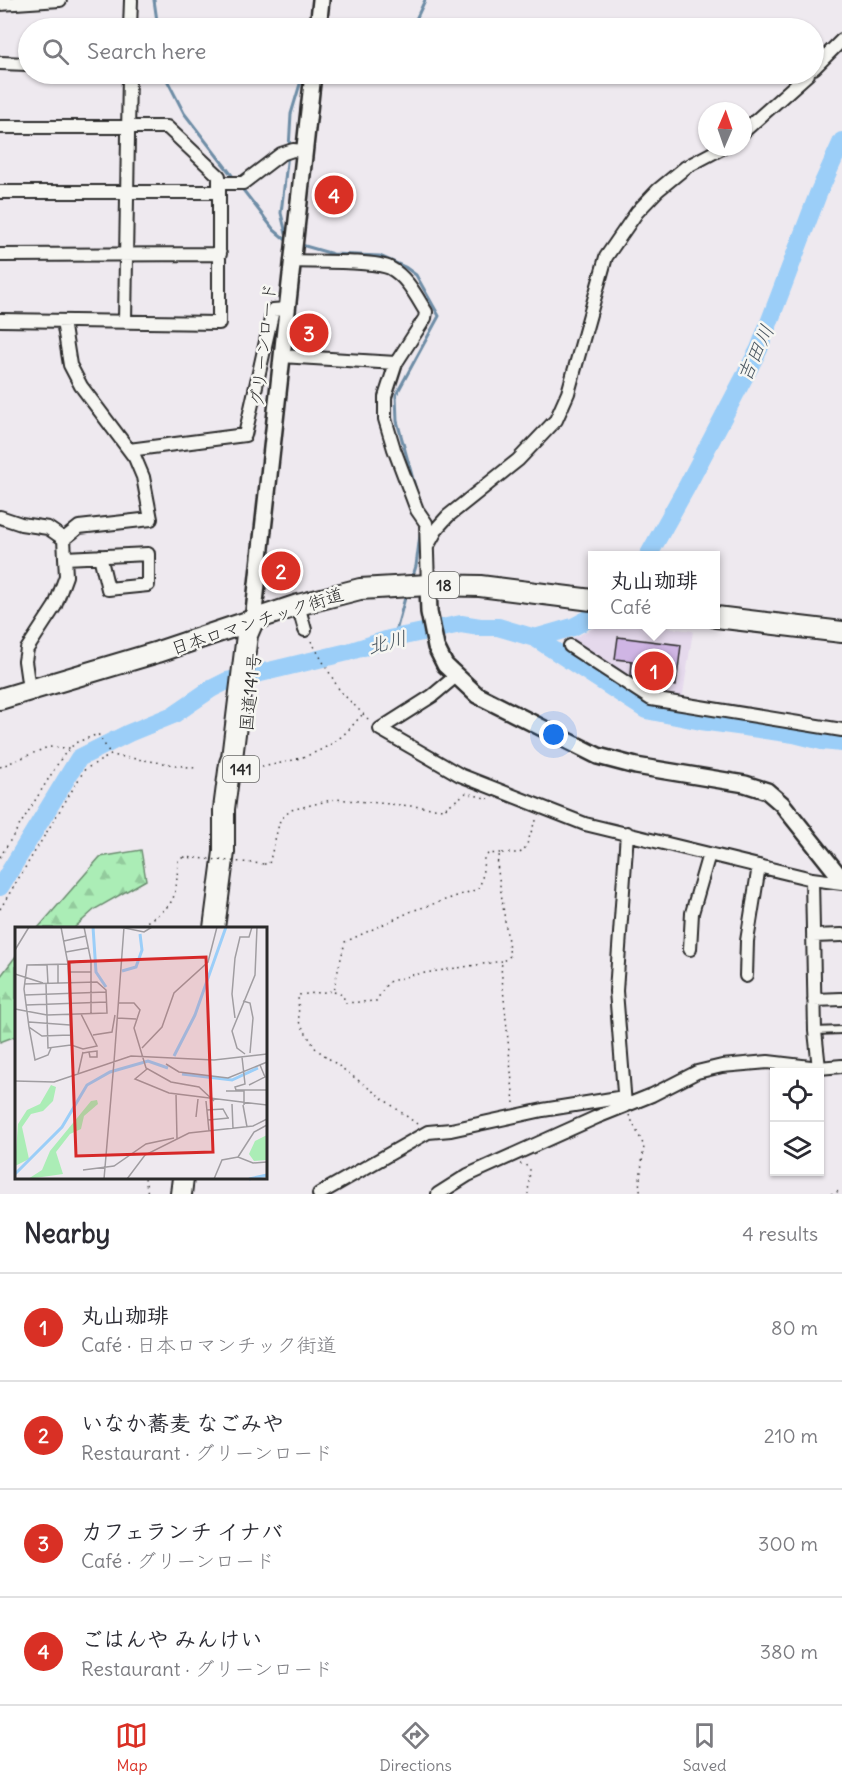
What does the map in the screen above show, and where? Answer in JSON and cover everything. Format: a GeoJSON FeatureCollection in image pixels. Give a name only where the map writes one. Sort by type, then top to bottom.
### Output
{"type":"FeatureCollection","features":[{"type":"Feature","properties":{"kind":"highway","name":"日本ロマンチック街道"},"geometry":{"type":"LineString","coordinates":[[0,699],[158,652],[298,605],[360,588],[428,585],[480,586],[588,600]]}},
{"type":"Feature","properties":{"kind":"highway"},"geometry":{"type":"LineString","coordinates":[[720,617],[842,632]]}},
{"type":"Feature","properties":{"kind":"highway","name":"国道141号"},"geometry":{"type":"LineString","coordinates":[[214,927],[224,852],[225,809],[246,686],[249,655],[247,635],[253,621]]}},
{"type":"Feature","properties":{"kind":"highway"},"geometry":{"type":"LineString","coordinates":[[181,1194],[183,1179]]}},
{"type":"Feature","properties":{"kind":"street"},"geometry":{"type":"LineString","coordinates":[[0,4],[60,0]]}},
{"type":"Feature","properties":{"kind":"street"},"geometry":{"type":"LineString","coordinates":[[130,18],[131,0]]}},
{"type":"Feature","properties":{"kind":"street"},"geometry":{"type":"LineString","coordinates":[[319,18],[321,0]]}},
{"type":"Feature","properties":{"kind":"street"},"geometry":{"type":"LineString","coordinates":[[824,57],[842,40]]}},
{"type":"Feature","properties":{"kind":"street"},"geometry":{"type":"LineString","coordinates":[[0,63],[18,64]]}},
{"type":"Feature","properties":{"kind":"street"},"geometry":{"type":"LineString","coordinates":[[124,321],[129,84]]}},
{"type":"Feature","properties":{"kind":"street","name":"グリーンロード"},"geometry":{"type":"LineString","coordinates":[[253,621],[312,84]]}},
{"type":"Feature","properties":{"kind":"street"},"geometry":{"type":"LineString","coordinates":[[752,124],[797,84]]}},
{"type":"Feature","properties":{"kind":"street"},"geometry":{"type":"LineString","coordinates":[[0,127],[168,127],[219,176],[220,254],[219,322],[0,320]]}},
{"type":"Feature","properties":{"kind":"street"},"geometry":{"type":"LineString","coordinates":[[0,192],[127,192],[219,188],[243,183],[281,154],[293,150],[304,151]]}},
{"type":"Feature","properties":{"kind":"street"},"geometry":{"type":"LineString","coordinates":[[428,545],[438,527],[448,516],[518,460],[556,420],[568,393],[606,257],[637,212],[658,190],[686,167],[707,156]]}},
{"type":"Feature","properties":{"kind":"street"},"geometry":{"type":"LineString","coordinates":[[0,255],[220,254]]}},
{"type":"Feature","properties":{"kind":"street"},"geometry":{"type":"LineString","coordinates":[[291,261],[356,263],[388,267],[401,276],[426,312],[425,318],[396,363],[386,397],[385,419],[417,510],[426,523],[429,612],[436,647],[445,665],[477,695],[598,756],[636,766],[745,784],[767,791],[782,804],[837,873],[842,876]]}},
{"type":"Feature","properties":{"kind":"street"},"geometry":{"type":"LineString","coordinates":[[129,450],[245,435],[273,310],[286,309]]}},
{"type":"Feature","properties":{"kind":"street"},"geometry":{"type":"LineString","coordinates":[[63,321],[70,365],[81,386],[135,458],[143,477],[151,519],[79,527],[64,539]]}},
{"type":"Feature","properties":{"kind":"street"},"geometry":{"type":"LineString","coordinates":[[281,356],[396,363]]}},
{"type":"Feature","properties":{"kind":"street"},"geometry":{"type":"LineString","coordinates":[[0,517],[21,524],[48,528],[64,539]]}},
{"type":"Feature","properties":{"kind":"street"},"geometry":{"type":"LineString","coordinates":[[29,689],[25,661],[27,649],[55,606],[66,576],[64,539]]}},
{"type":"Feature","properties":{"kind":"street"},"geometry":{"type":"LineString","coordinates":[[64,558],[100,556],[148,554],[148,585],[108,589],[100,556]]}},
{"type":"Feature","properties":{"kind":"street"},"geometry":{"type":"LineString","coordinates":[[298,605],[305,630]]}},
{"type":"Feature","properties":{"kind":"street"},"geometry":{"type":"LineString","coordinates":[[570,646],[651,699],[842,730]]}},
{"type":"Feature","properties":{"kind":"street"},"geometry":{"type":"LineString","coordinates":[[456,676],[432,696],[380,729],[460,775],[585,824],[812,879],[842,883]]}},
{"type":"Feature","properties":{"kind":"street"},"geometry":{"type":"LineString","coordinates":[[624,1102],[616,991],[627,834]]}},
{"type":"Feature","properties":{"kind":"street"},"geometry":{"type":"LineString","coordinates":[[690,949],[692,913],[709,854]]}},
{"type":"Feature","properties":{"kind":"street"},"geometry":{"type":"LineString","coordinates":[[746,976],[747,941],[759,866]]}},
{"type":"Feature","properties":{"kind":"street"},"geometry":{"type":"LineString","coordinates":[[812,879],[815,1031],[819,1068]]}},
{"type":"Feature","properties":{"kind":"street"},"geometry":{"type":"LineString","coordinates":[[813,936],[842,935]]}},
{"type":"Feature","properties":{"kind":"street"},"geometry":{"type":"LineString","coordinates":[[814,1000],[842,999]]}},
{"type":"Feature","properties":{"kind":"street"},"geometry":{"type":"LineString","coordinates":[[319,1194],[428,1132],[451,1130],[516,1116],[624,1102],[652,1095],[697,1072],[723,1066],[768,1062],[819,1068],[842,1066]]}},
{"type":"Feature","properties":{"kind":"street"},"geometry":{"type":"LineString","coordinates":[[438,1194],[468,1175],[624,1102]]}},
{"type":"Feature","properties":{"kind":"lane"},"geometry":{"type":"LineString","coordinates":[[815,1031],[842,1029]]}},
{"type":"Feature","properties":{"kind":"path"},"geometry":{"type":"LineString","coordinates":[[305,630],[340,691],[380,729]]}},
{"type":"Feature","properties":{"kind":"path"},"geometry":{"type":"LineString","coordinates":[[262,767],[292,761],[312,753],[338,739],[362,714]]}},
{"type":"Feature","properties":{"kind":"path"},"geometry":{"type":"LineString","coordinates":[[0,857],[62,757],[75,742],[98,734],[111,756]]}},
{"type":"Feature","properties":{"kind":"path"},"geometry":{"type":"LineString","coordinates":[[0,767],[48,747],[71,748]]}},
{"type":"Feature","properties":{"kind":"path"},"geometry":{"type":"LineString","coordinates":[[0,909],[85,769],[111,756],[195,768]]}},
{"type":"Feature","properties":{"kind":"path"},"geometry":{"type":"LineString","coordinates":[[139,927],[173,902],[177,891],[178,860],[184,857],[269,864],[280,820],[291,810],[335,799],[444,809],[466,793],[496,801]]}},
{"type":"Feature","properties":{"kind":"path"},"geometry":{"type":"LineString","coordinates":[[333,992],[345,942],[412,911],[478,889],[482,880],[484,858],[488,854],[520,853],[526,847],[535,821],[546,819]]}},
{"type":"Feature","properties":{"kind":"path"},"geometry":{"type":"LineString","coordinates":[[428,1132],[316,1049],[299,1022],[298,995],[333,992],[343,995],[345,1003],[376,1000],[388,982],[412,975],[503,961],[510,956],[497,864],[500,853]]}},
{"type":"Feature","properties":{"kind":"path"},"geometry":{"type":"LineString","coordinates":[[503,961],[501,967],[516,1116]]}},
{"type":"Feature","properties":{"kind":"path"},"geometry":{"type":"LineString","coordinates":[[624,1102],[644,1146],[639,1188],[643,1194]]}},
{"type":"Feature","properties":{"kind":"path"},"geometry":{"type":"LineString","coordinates":[[493,1164],[502,1167],[524,1164],[530,1169],[528,1194]]}},
{"type":"Feature","properties":{"kind":"path"},"geometry":{"type":"LineString","coordinates":[[144,1179],[148,1194]]}},
{"type":"Feature","properties":{"kind":"path"},"geometry":{"type":"LineString","coordinates":[[831,1194],[842,1190]]}},
{"type":"Feature","properties":{"kind":"shaded area"},"geometry":{"type":"Polygon","coordinates":[[[592,629],[693,631],[681,706],[641,692],[577,646],[571,639],[592,629]]]}},
{"type":"Feature","properties":{"kind":"green space"},"geometry":{"type":"Polygon","coordinates":[[[141,850],[146,880],[95,909],[75,927],[39,927],[100,857],[141,850]]]}},
{"type":"Feature","properties":{"kind":"green space"},"geometry":{"type":"Polygon","coordinates":[[[15,957],[15,1036],[0,1042],[0,977],[15,957]]]}},
{"type":"Feature","properties":{"kind":"building"},"geometry":{"type":"Polygon","coordinates":[[[618,637],[681,645],[676,686],[639,681],[631,676],[632,661],[615,659],[618,637]]]}},
{"type":"Feature","properties":{"kind":"waterway"},"geometry":{"type":"LineString","coordinates":[[154,0],[157,18]]}},
{"type":"Feature","properties":{"kind":"waterway"},"geometry":{"type":"LineString","coordinates":[[417,18],[425,0]]}},
{"type":"Feature","properties":{"kind":"waterway"},"geometry":{"type":"LineString","coordinates":[[169,84],[184,113],[234,178]]}},
{"type":"Feature","properties":{"kind":"waterway"},"geometry":{"type":"LineString","coordinates":[[289,148],[291,114],[300,84]]}},
{"type":"Feature","properties":{"kind":"waterway","name":"吉田川"},"geometry":{"type":"LineString","coordinates":[[651,551],[759,349],[818,194],[842,141]]}},
{"type":"Feature","properties":{"kind":"waterway"},"geometry":{"type":"LineString","coordinates":[[288,154],[281,213],[288,242]]}},
{"type":"Feature","properties":{"kind":"waterway"},"geometry":{"type":"LineString","coordinates":[[240,186],[274,230],[286,240]]}},
{"type":"Feature","properties":{"kind":"waterway"},"geometry":{"type":"LineString","coordinates":[[298,244],[333,254],[380,256],[405,267],[416,275],[439,316],[396,395],[397,421],[417,494]]}},
{"type":"Feature","properties":{"kind":"waterway"},"geometry":{"type":"LineString","coordinates":[[412,579],[421,527]]}},
{"type":"Feature","properties":{"kind":"waterway"},"geometry":{"type":"LineString","coordinates":[[389,639],[395,635],[406,594]]}},
{"type":"Feature","properties":{"kind":"waterway","name":"吉田川"},"geometry":{"type":"LineString","coordinates":[[535,638],[573,627],[588,619]]}},
{"type":"Feature","properties":{"kind":"waterway","name":"北川"},"geometry":{"type":"LineString","coordinates":[[0,887],[79,758],[129,733],[173,715],[227,681],[348,652],[389,639],[461,624],[498,627],[535,638],[646,710],[842,743]]}},
{"type":"Feature","properties":{"kind":"place","name":"ごはんや みんけい"},"geometry":{"type":"Point","coordinates":[334,195]}},
{"type":"Feature","properties":{"kind":"place","name":"カフェランチ イナバ"},"geometry":{"type":"Point","coordinates":[309,333]}},
{"type":"Feature","properties":{"kind":"place","name":"いなか蕎麦 なごみや"},"geometry":{"type":"Point","coordinates":[281,571]}},
{"type":"Feature","properties":{"kind":"place","name":"丸山珈琲"},"geometry":{"type":"Point","coordinates":[654,671]}}]}
